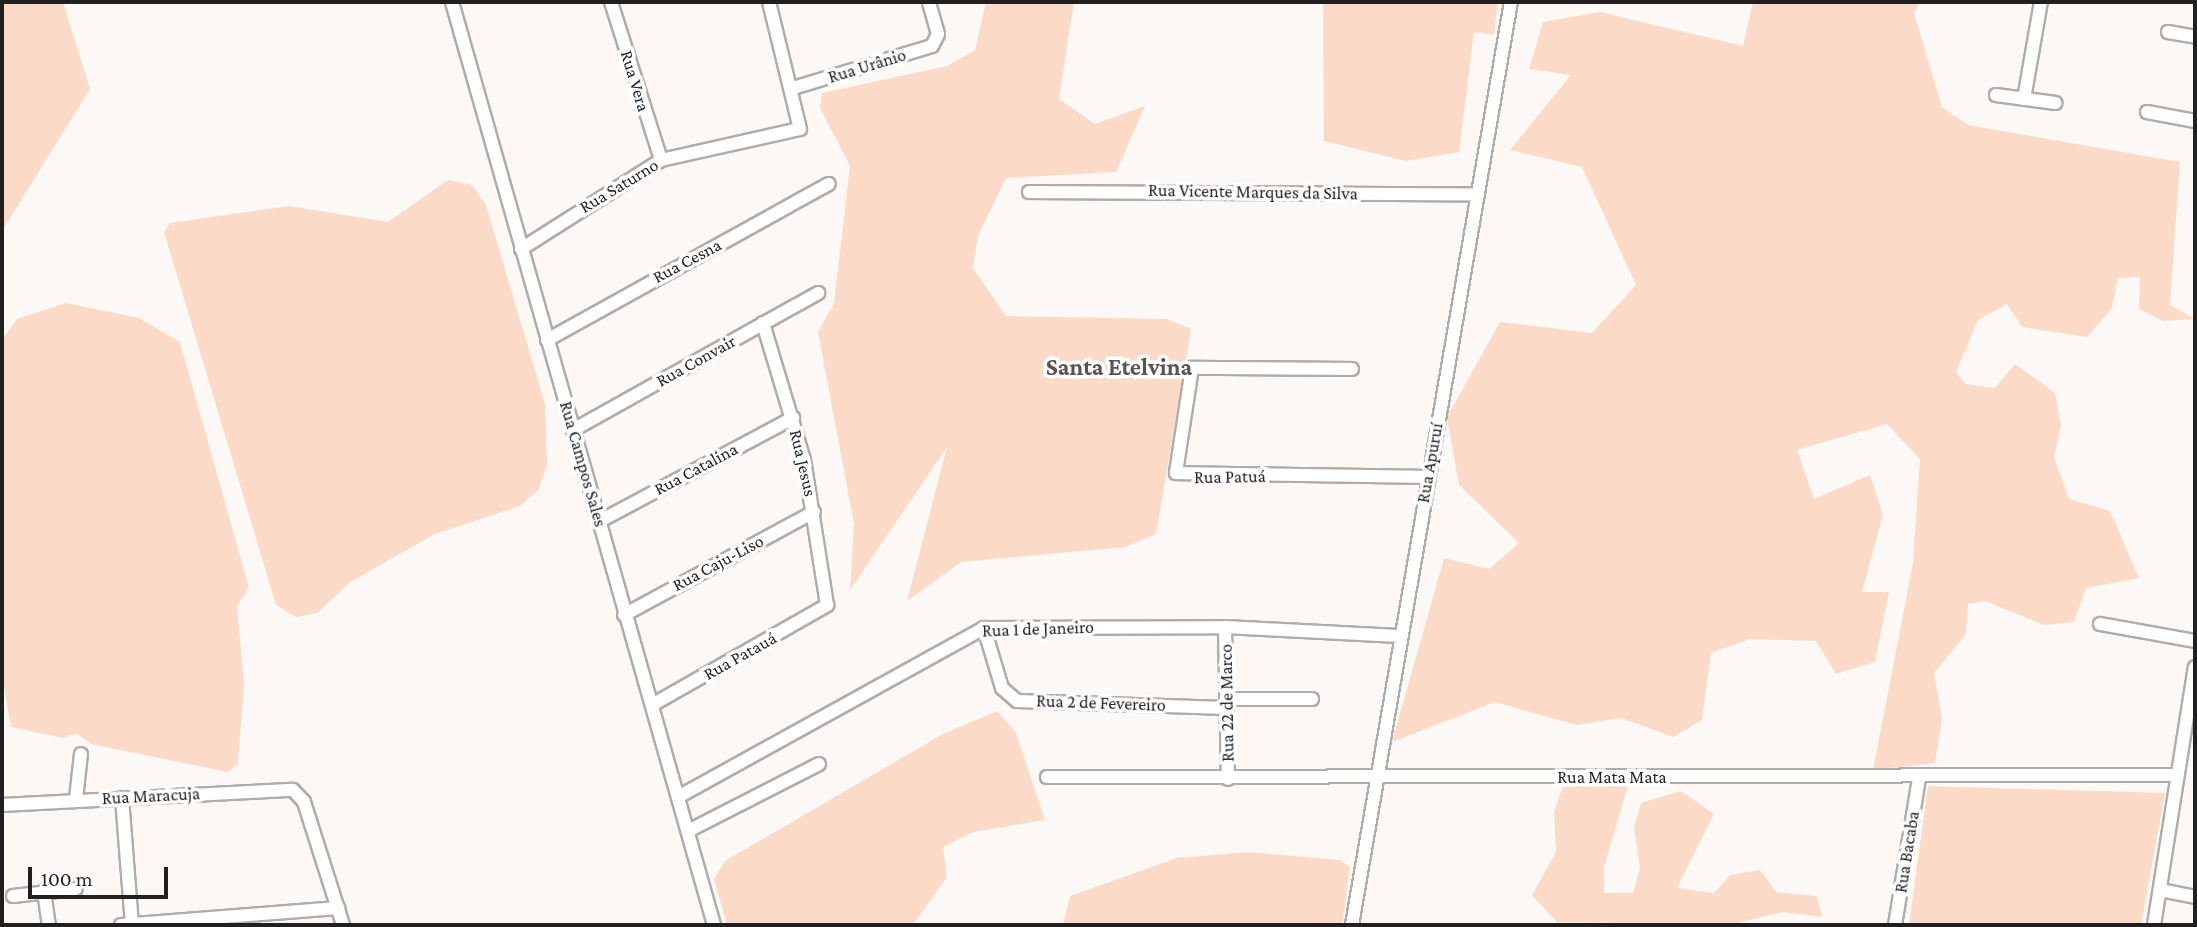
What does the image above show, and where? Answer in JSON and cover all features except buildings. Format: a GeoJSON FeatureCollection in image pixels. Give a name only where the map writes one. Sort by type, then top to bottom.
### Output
{"type":"FeatureCollection","features":[{"type":"Feature","properties":{"kind":"street","name":"Rua Campos Sales"},"geometry":{"type":"LineString","coordinates":[[452,2],[714,925]]}},
{"type":"Feature","properties":{"kind":"street","name":"Rua Vera"},"geometry":{"type":"LineString","coordinates":[[611,2],[661,160]]}},
{"type":"Feature","properties":{"kind":"street"},"geometry":{"type":"LineString","coordinates":[[769,2],[793,88]]}},
{"type":"Feature","properties":{"kind":"street","name":"Rua Urânio"},"geometry":{"type":"LineString","coordinates":[[793,88],[939,40],[929,2]]}},
{"type":"Feature","properties":{"kind":"street","name":"Rua Apuruí"},"geometry":{"type":"LineString","coordinates":[[1352,925],[1379,776],[1399,636],[1511,2]]}},
{"type":"Feature","properties":{"kind":"street"},"geometry":{"type":"LineString","coordinates":[[2024,99],[2041,2]]}},
{"type":"Feature","properties":{"kind":"street"},"geometry":{"type":"LineString","coordinates":[[2168,32],[2195,37]]}},
{"type":"Feature","properties":{"kind":"street","name":"Rua Saturno"},"geometry":{"type":"LineString","coordinates":[[521,249],[661,160],[794,134],[802,122],[793,88]]}},
{"type":"Feature","properties":{"kind":"street"},"geometry":{"type":"LineString","coordinates":[[1996,95],[2055,103]]}},
{"type":"Feature","properties":{"kind":"street"},"geometry":{"type":"LineString","coordinates":[[2147,112],[2195,121]]}},
{"type":"Feature","properties":{"kind":"street","name":"Rua Cesna"},"geometry":{"type":"LineString","coordinates":[[547,340],[829,184]]}},
{"type":"Feature","properties":{"kind":"street","name":"Rua Vicente Marques da Silva"},"geometry":{"type":"LineString","coordinates":[[1029,192],[1478,194]]}},
{"type":"Feature","properties":{"kind":"street","name":"Rua Convair"},"geometry":{"type":"LineString","coordinates":[[573,430],[818,293]]}},
{"type":"Feature","properties":{"kind":"street","name":"Rua Jesus"},"geometry":{"type":"LineString","coordinates":[[763,324],[793,418],[814,512],[827,605]]}},
{"type":"Feature","properties":{"kind":"street","name":"Rua Patuá"},"geometry":{"type":"LineString","coordinates":[[1352,369],[1192,368],[1176,474],[1427,477]]}},
{"type":"Feature","properties":{"kind":"street","name":"Rua Catalina"},"geometry":{"type":"LineString","coordinates":[[600,521],[793,418]]}},
{"type":"Feature","properties":{"kind":"street","name":"Rua Caju-Liso"},"geometry":{"type":"LineString","coordinates":[[624,614],[814,512]]}},
{"type":"Feature","properties":{"kind":"street","name":"Rua Patauá"},"geometry":{"type":"LineString","coordinates":[[652,705],[827,605]]}},
{"type":"Feature","properties":{"kind":"street"},"geometry":{"type":"LineString","coordinates":[[2100,624],[2195,641]]}},
{"type":"Feature","properties":{"kind":"street","name":"Rua 1 de Janeiro"},"geometry":{"type":"LineString","coordinates":[[678,797],[984,628],[1225,627],[1399,636]]}},
{"type":"Feature","properties":{"kind":"street","name":"Rua 22 de Marco"},"geometry":{"type":"LineString","coordinates":[[1225,627],[1228,779]]}},
{"type":"Feature","properties":{"kind":"street","name":"Rua 2 de Fevereiro"},"geometry":{"type":"LineString","coordinates":[[984,628],[1002,688],[1017,701],[1226,703],[1312,699]]}},
{"type":"Feature","properties":{"kind":"street"},"geometry":{"type":"LineString","coordinates":[[2154,925],[2177,775],[2190,727],[2195,667]]}},
{"type":"Feature","properties":{"kind":"street"},"geometry":{"type":"LineString","coordinates":[[76,800],[81,754]]}},
{"type":"Feature","properties":{"kind":"street"},"geometry":{"type":"LineString","coordinates":[[688,831],[819,764]]}},
{"type":"Feature","properties":{"kind":"street","name":"Rua Mata Mata"},"geometry":{"type":"LineString","coordinates":[[1047,776],[1228,779],[1379,776],[1919,778],[2177,775]]}},
{"type":"Feature","properties":{"kind":"street","name":"Rua Bacaba"},"geometry":{"type":"LineString","coordinates":[[1895,925],[1919,778]]}},
{"type":"Feature","properties":{"kind":"street","name":"Rua Maracuja"},"geometry":{"type":"LineString","coordinates":[[2,805],[284,788],[298,794],[338,908]]}},
{"type":"Feature","properties":{"kind":"street"},"geometry":{"type":"LineString","coordinates":[[122,798],[127,925],[338,908],[343,925]]}},
{"type":"Feature","properties":{"kind":"street"},"geometry":{"type":"LineString","coordinates":[[13,896],[76,889]]}},
{"type":"Feature","properties":{"kind":"street"},"geometry":{"type":"LineString","coordinates":[[2160,890],[2195,897]]}},
{"type":"Feature","properties":{"kind":"street"},"geometry":{"type":"LineString","coordinates":[[44,891],[49,925]]}},
{"type":"Feature","properties":{"kind":"shaded area"},"geometry":{"type":"Polygon","coordinates":[[[2,2],[63,2],[90,89],[2,231],[2,2]]]}},
{"type":"Feature","properties":{"kind":"shaded area"},"geometry":{"type":"Polygon","coordinates":[[[986,2],[1074,2],[1059,99],[1095,124],[1145,106],[1116,172],[1006,178],[978,236],[973,268],[1006,316],[1167,319],[1191,329],[1156,534],[1125,547],[961,562],[907,601],[947,447],[850,590],[854,524],[818,332],[834,303],[850,166],[820,108],[822,93],[947,66],[975,50],[986,2]]]}},
{"type":"Feature","properties":{"kind":"shaded area"},"geometry":{"type":"Polygon","coordinates":[[[1323,2],[1498,2],[1494,35],[1474,32],[1459,152],[1406,161],[1324,141],[1323,2]]]}},
{"type":"Feature","properties":{"kind":"shaded area"},"geometry":{"type":"Polygon","coordinates":[[[1753,2],[1921,2],[1914,13],[1942,107],[1968,125],[2180,162],[2170,305],[2195,319],[2163,321],[2139,309],[2140,277],[2118,278],[2112,308],[2087,337],[2022,327],[2007,304],[1978,320],[1956,372],[1965,384],[1995,388],[2015,364],[2055,393],[2061,426],[2054,457],[2069,499],[2110,511],[2139,578],[2086,588],[2074,622],[2044,625],[1985,601],[1968,604],[1966,634],[1934,673],[1942,719],[1935,763],[1873,770],[1913,563],[1920,459],[1887,424],[1797,450],[1814,499],[1870,475],[1883,515],[1862,592],[1889,592],[1875,662],[1836,674],[1816,641],[1750,639],[1711,653],[1702,720],[1673,737],[1621,718],[1577,725],[1495,702],[1392,742],[1444,558],[1489,569],[1519,543],[1459,485],[1447,417],[1500,322],[1592,333],[1636,285],[1582,167],[1510,150],[1571,75],[1529,69],[1543,22],[1600,12],[1743,46],[1753,2]]]}},
{"type":"Feature","properties":{"kind":"shaded area"},"geometry":{"type":"Polygon","coordinates":[[[448,180],[472,185],[486,205],[545,404],[547,465],[539,489],[520,506],[435,534],[350,582],[317,613],[296,617],[276,605],[164,232],[170,223],[289,206],[388,222],[448,180]]]}},
{"type":"Feature","properties":{"kind":"shaded area"},"geometry":{"type":"Polygon","coordinates":[[[66,303],[139,318],[180,342],[249,588],[237,605],[244,684],[238,764],[228,772],[91,744],[76,733],[63,738],[11,727],[2,675],[2,340],[17,319],[66,303]]]}},
{"type":"Feature","properties":{"kind":"shaded area"},"geometry":{"type":"Polygon","coordinates":[[[997,711],[1016,733],[1045,820],[973,832],[943,847],[947,877],[913,925],[727,925],[714,879],[725,861],[943,734],[997,711]]]}},
{"type":"Feature","properties":{"kind":"shaded area"},"geometry":{"type":"Polygon","coordinates":[[[1563,786],[1628,786],[1604,867],[1604,893],[1633,893],[1640,868],[1634,827],[1641,803],[1681,791],[1714,814],[1677,888],[1714,893],[1730,875],[1760,870],[1776,892],[1817,896],[1822,917],[1783,912],[1728,925],[1557,922],[1532,895],[1556,852],[1554,812],[1563,786]]]}},
{"type":"Feature","properties":{"kind":"shaded area"},"geometry":{"type":"Polygon","coordinates":[[[1928,786],[2165,793],[2141,925],[1909,925],[1928,786]]]}},
{"type":"Feature","properties":{"kind":"shaded area"},"geometry":{"type":"Polygon","coordinates":[[[1248,852],[1340,860],[1350,867],[1342,925],[1063,925],[1070,896],[1177,858],[1248,852]]]}},
{"type":"Feature","properties":{"kind":"district","name":"Santa Etelvina"},"geometry":{"type":"Point","coordinates":[1119,367]}}]}
